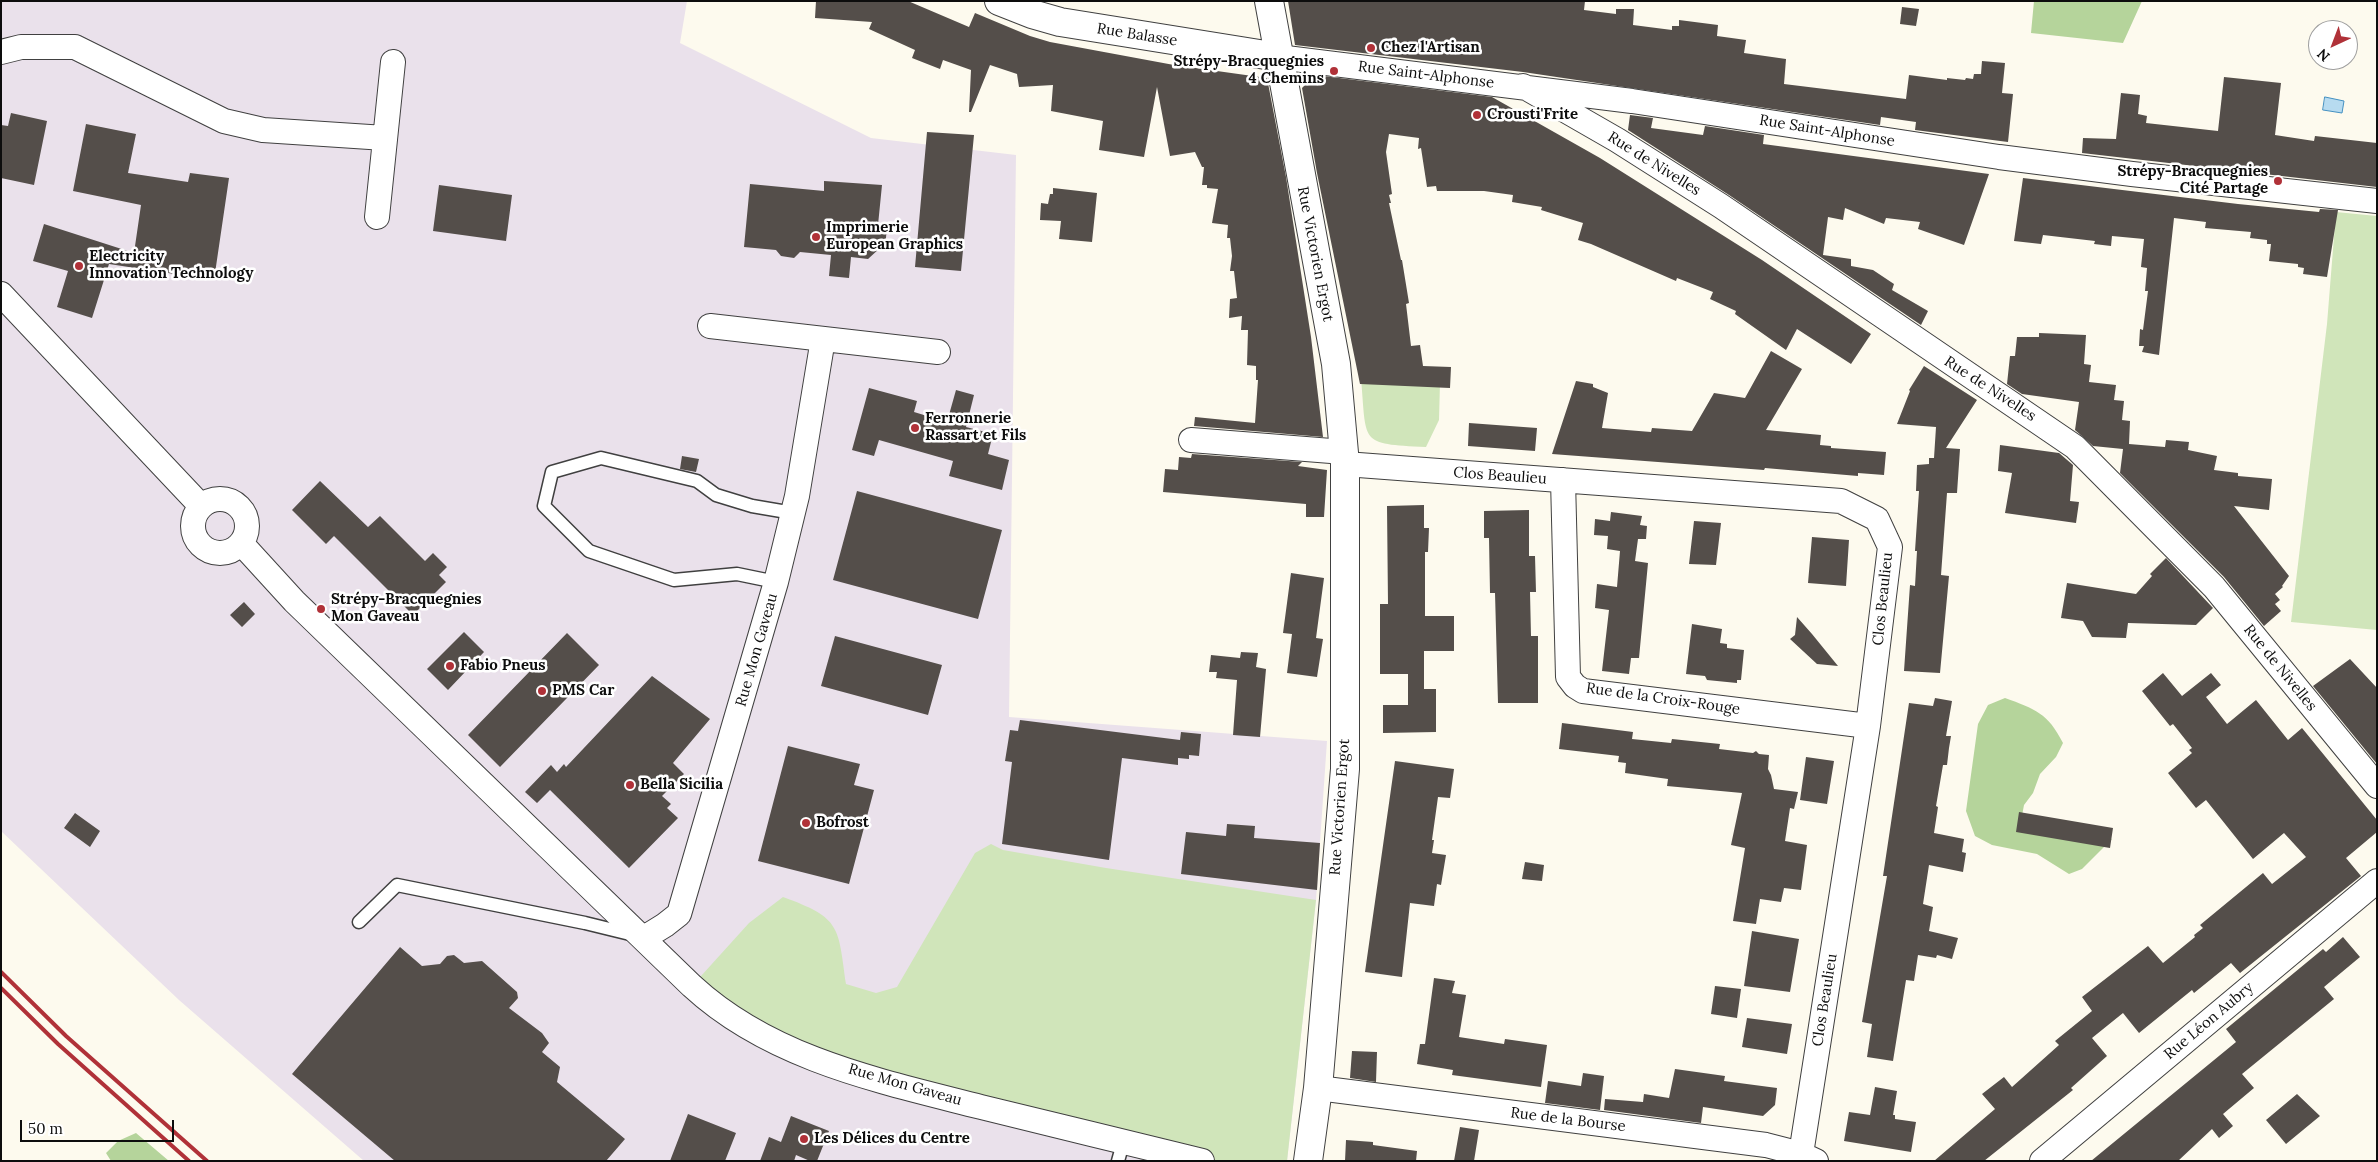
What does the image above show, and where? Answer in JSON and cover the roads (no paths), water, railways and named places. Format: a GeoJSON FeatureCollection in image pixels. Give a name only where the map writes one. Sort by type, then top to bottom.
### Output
{"type":"FeatureCollection","features":[{"type":"Feature","properties":{"kind":"street","name":"Rue Balasse"},"geometry":{"type":"LineString","coordinates":[[999,1],[1060,22],[1278,57]]}},
{"type":"Feature","properties":{"kind":"street","name":"Rue Victorien Ergot"},"geometry":{"type":"LineString","coordinates":[[1268,1],[1336,364],[1344,458],[1345,768],[1318,1088],[1308,1161]]}},
{"type":"Feature","properties":{"kind":"street"},"geometry":{"type":"LineString","coordinates":[[1,52],[21,47],[75,47],[224,121],[263,130],[385,138]]}},
{"type":"Feature","properties":{"kind":"street","name":"Rue Saint-Alphonse"},"geometry":{"type":"LineString","coordinates":[[1278,57],[1523,86],[1999,157],[2132,174],[2377,201]]}},
{"type":"Feature","properties":{"kind":"street"},"geometry":{"type":"LineString","coordinates":[[377,217],[392,62]]}},
{"type":"Feature","properties":{"kind":"street","name":"Rue de Nivelles"},"geometry":{"type":"LineString","coordinates":[[1523,86],[1617,140],[1721,206],[2076,447],[2214,587],[2377,786]]}},
{"type":"Feature","properties":{"kind":"street"},"geometry":{"type":"LineString","coordinates":[[1,294],[201,506]]}},
{"type":"Feature","properties":{"kind":"street"},"geometry":{"type":"LineString","coordinates":[[710,326],[938,352]]}},
{"type":"Feature","properties":{"kind":"street","name":"Rue Mon Gaveau"},"geometry":{"type":"LineString","coordinates":[[644,938],[679,914],[776,582],[793,514],[823,339]]}},
{"type":"Feature","properties":{"kind":"street"},"geometry":{"type":"LineString","coordinates":[[1191,440],[1344,458]]}},
{"type":"Feature","properties":{"kind":"street","name":"Clos Beaulieu"},"geometry":{"type":"LineString","coordinates":[[1344,458],[1562,480],[1841,501],[1877,519],[1890,547],[1868,726],[1809,1157]]}},
{"type":"Feature","properties":{"kind":"street","name":"Rue de la Croix-Rouge"},"geometry":{"type":"LineString","coordinates":[[1562,480],[1568,677],[1575,686],[1584,691],[1868,726]]}},
{"type":"Feature","properties":{"kind":"street"},"geometry":{"type":"LineString","coordinates":[[217,499],[235,503],[246,517],[247,526],[241,543],[226,552],[217,553],[201,546],[196,539],[193,522],[201,506],[217,499]]}},
{"type":"Feature","properties":{"kind":"street","name":"Rue Mon Gaveau"},"geometry":{"type":"LineString","coordinates":[[241,543],[294,601],[709,1002],[782,1047],[810,1058],[1120,1152],[1202,1161]]}},
{"type":"Feature","properties":{"kind":"street","name":"Rue Léon Aubry"},"geometry":{"type":"LineString","coordinates":[[2042,1161],[2377,881]]}},
{"type":"Feature","properties":{"kind":"street","name":"Rue de la Bourse"},"geometry":{"type":"LineString","coordinates":[[1318,1088],[1766,1145],[1809,1157]]}},
{"type":"Feature","properties":{"kind":"lane"},"geometry":{"type":"LineString","coordinates":[[776,582],[737,574],[674,580],[589,551],[544,506],[552,472],[601,458],[697,481],[716,495],[752,506],[793,514]]}},
{"type":"Feature","properties":{"kind":"lane"},"geometry":{"type":"LineString","coordinates":[[359,922],[397,885],[585,923],[644,938]]}},
{"type":"Feature","properties":{"kind":"water"},"geometry":{"type":"Polygon","coordinates":[[[2325,97],[2344,101],[2342,113],[2323,110],[2325,97]]]}},
{"type":"Feature","properties":{"kind":"railway"},"geometry":{"type":"LineString","coordinates":[[1,972],[66,1036],[207,1161]]}},
{"type":"Feature","properties":{"kind":"railway"},"geometry":{"type":"LineString","coordinates":[[1,988],[58,1044],[189,1161]]}},
{"type":"Feature","properties":{"kind":"place","name":"Chez l'Artisan"},"geometry":{"type":"Point","coordinates":[1371,48]}},
{"type":"Feature","properties":{"kind":"place","name":"Strépy-Bracquegnies 4 Chemins"},"geometry":{"type":"Point","coordinates":[1334,71]}},
{"type":"Feature","properties":{"kind":"place","name":"Crousti'Frite"},"geometry":{"type":"Point","coordinates":[1477,115]}},
{"type":"Feature","properties":{"kind":"place","name":"Strépy-Bracquegnies Cité Partage"},"geometry":{"type":"Point","coordinates":[2278,181]}},
{"type":"Feature","properties":{"kind":"place","name":"Imprimerie European Graphics"},"geometry":{"type":"Point","coordinates":[816,237]}},
{"type":"Feature","properties":{"kind":"place","name":"Electricity Innovation Technology"},"geometry":{"type":"Point","coordinates":[79,266]}},
{"type":"Feature","properties":{"kind":"place","name":"Ferronnerie Rassart et Fils"},"geometry":{"type":"Point","coordinates":[915,428]}},
{"type":"Feature","properties":{"kind":"place","name":"Strépy-Bracquegnies Mon Gaveau"},"geometry":{"type":"Point","coordinates":[321,609]}},
{"type":"Feature","properties":{"kind":"place","name":"Fabio Pneus"},"geometry":{"type":"Point","coordinates":[450,666]}},
{"type":"Feature","properties":{"kind":"place","name":"PMS Car"},"geometry":{"type":"Point","coordinates":[542,691]}},
{"type":"Feature","properties":{"kind":"place","name":"Bella Sicilia"},"geometry":{"type":"Point","coordinates":[630,785]}},
{"type":"Feature","properties":{"kind":"place","name":"Bofrost"},"geometry":{"type":"Point","coordinates":[806,823]}},
{"type":"Feature","properties":{"kind":"place","name":"Les Délices du Centre"},"geometry":{"type":"Point","coordinates":[804,1139]}}]}
